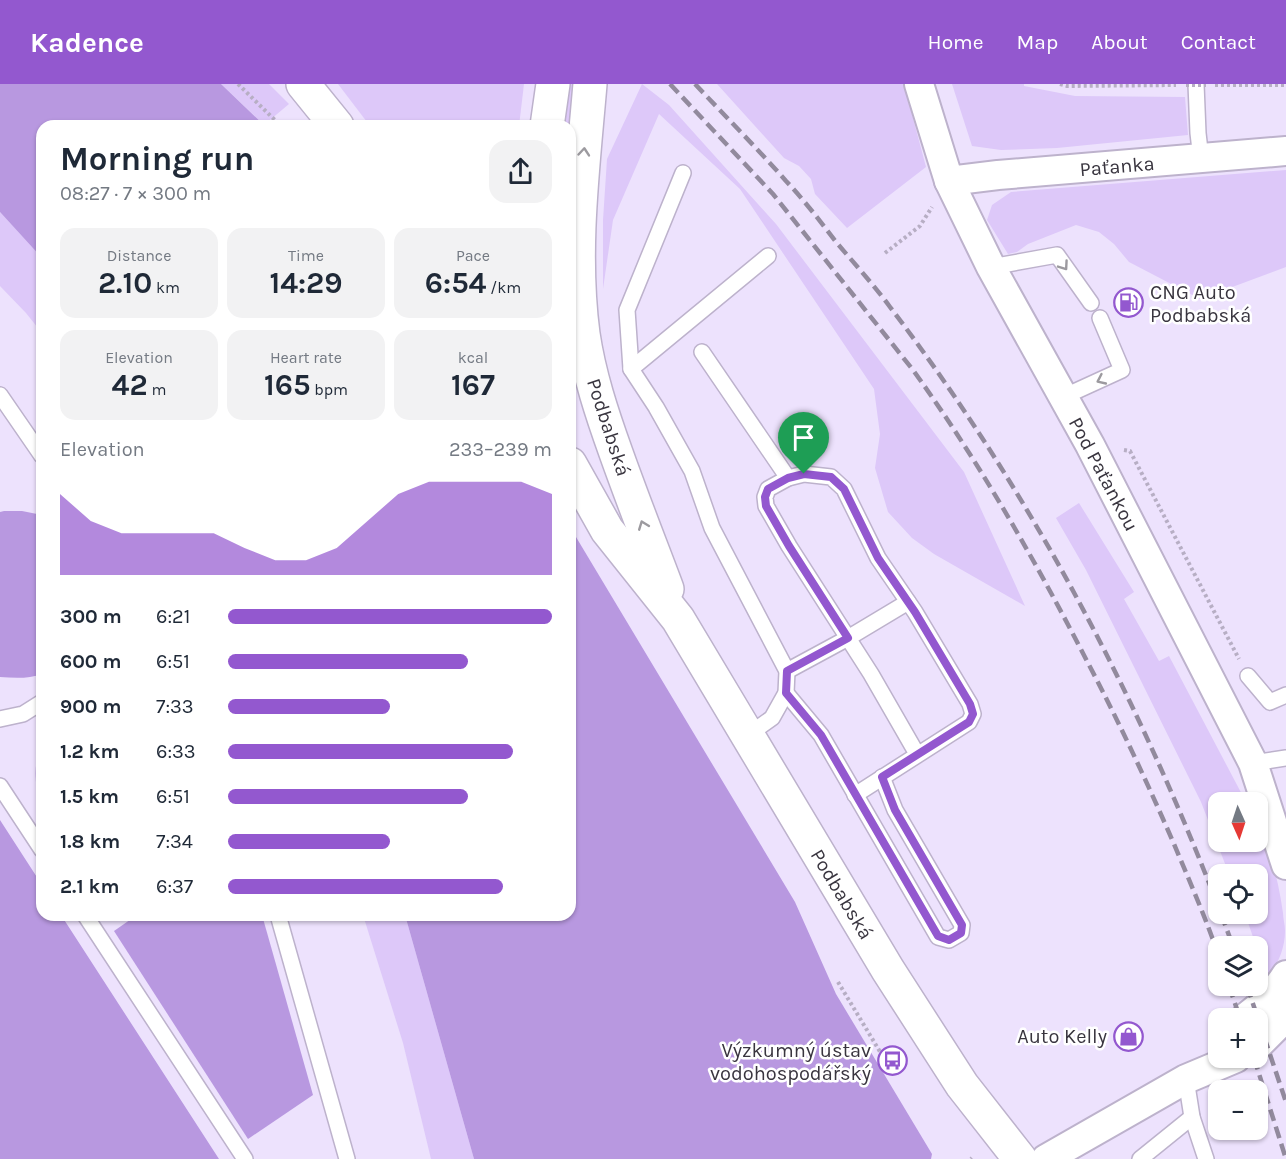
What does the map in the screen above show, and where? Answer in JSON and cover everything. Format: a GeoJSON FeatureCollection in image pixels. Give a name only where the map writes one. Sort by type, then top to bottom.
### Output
{"type":"FeatureCollection","features":[{"type":"Feature","properties":{"kind":"main road"},"geometry":{"type":"LineString","coordinates":[[303,84],[332,120]]}},
{"type":"Feature","properties":{"kind":"main road"},"geometry":{"type":"LineString","coordinates":[[548,120],[553,84]]}},
{"type":"Feature","properties":{"kind":"main road","name":"Podbabská"},"geometry":{"type":"LineString","coordinates":[[576,248],[590,84]]}},
{"type":"Feature","properties":{"kind":"main road","name":"Podbabská"},"geometry":{"type":"LineString","coordinates":[[576,293],[596,398],[678,619]]}},
{"type":"Feature","properties":{"kind":"main road"},"geometry":{"type":"LineString","coordinates":[[576,367],[596,398]]}},
{"type":"Feature","properties":{"kind":"main road","name":"Podbabská"},"geometry":{"type":"LineString","coordinates":[[576,474],[608,530],[678,619],[925,1028],[962,1085],[1020,1159]]}},
{"type":"Feature","properties":{"kind":"street","name":"Pod Paťankou"},"geometry":{"type":"LineString","coordinates":[[919,84],[949,181],[991,267],[1090,445],[1254,763],[1280,829],[1286,865]]}},
{"type":"Feature","properties":{"kind":"street","name":"Paťanka"},"geometry":{"type":"LineString","coordinates":[[949,181],[1286,151]]}},
{"type":"Feature","properties":{"kind":"street"},"geometry":{"type":"LineString","coordinates":[[1258,1008],[1280,986],[1286,975]]}},
{"type":"Feature","properties":{"kind":"street"},"geometry":{"type":"LineString","coordinates":[[1268,1035],[1284,1019],[1286,1012]]}},
{"type":"Feature","properties":{"kind":"street"},"geometry":{"type":"LineString","coordinates":[[1186,1079],[1208,1054]]}},
{"type":"Feature","properties":{"kind":"street"},"geometry":{"type":"LineString","coordinates":[[1046,1159],[1186,1079],[1212,1068]]}},
{"type":"Feature","properties":{"kind":"lane"},"geometry":{"type":"LineString","coordinates":[[1196,85],[1201,159]]}},
{"type":"Feature","properties":{"kind":"lane"},"geometry":{"type":"LineString","coordinates":[[683,174],[627,310],[631,369],[656,407],[692,471],[712,528],[787,671],[786,693],[772,718],[748,735]]}},
{"type":"Feature","properties":{"kind":"lane"},"geometry":{"type":"LineString","coordinates":[[991,267],[1057,255],[1090,303]]}},
{"type":"Feature","properties":{"kind":"lane"},"geometry":{"type":"LineString","coordinates":[[631,369],[768,256]]}},
{"type":"Feature","properties":{"kind":"lane"},"geometry":{"type":"LineString","coordinates":[[1063,398],[1122,369],[1100,318]]}},
{"type":"Feature","properties":{"kind":"lane"},"geometry":{"type":"LineString","coordinates":[[702,352],[788,478]]}},
{"type":"Feature","properties":{"kind":"lane"},"geometry":{"type":"LineString","coordinates":[[0,395],[36,447]]}},
{"type":"Feature","properties":{"kind":"lane"},"geometry":{"type":"LineString","coordinates":[[855,795],[969,722],[973,714],[970,704],[908,602],[878,558],[844,489],[831,477],[804,474],[788,478],[768,489],[765,497],[766,506],[871,674],[917,754]]}},
{"type":"Feature","properties":{"kind":"lane"},"geometry":{"type":"LineString","coordinates":[[787,671],[908,602]]}},
{"type":"Feature","properties":{"kind":"lane"},"geometry":{"type":"LineString","coordinates":[[1248,676],[1270,702],[1286,695]]}},
{"type":"Feature","properties":{"kind":"lane"},"geometry":{"type":"LineString","coordinates":[[786,693],[821,735],[938,936],[949,940],[961,933],[962,925],[895,810],[882,777]]}},
{"type":"Feature","properties":{"kind":"lane"},"geometry":{"type":"LineString","coordinates":[[0,719],[24,714],[36,706]]}},
{"type":"Feature","properties":{"kind":"lane"},"geometry":{"type":"LineString","coordinates":[[1254,763],[1286,758]]}},
{"type":"Feature","properties":{"kind":"lane"},"geometry":{"type":"LineString","coordinates":[[0,786],[36,841]]}},
{"type":"Feature","properties":{"kind":"lane"},"geometry":{"type":"LineString","coordinates":[[89,921],[245,1159]]}},
{"type":"Feature","properties":{"kind":"lane"},"geometry":{"type":"LineString","coordinates":[[280,921],[347,1159]]}},
{"type":"Feature","properties":{"kind":"lane"},"geometry":{"type":"LineString","coordinates":[[1186,1079],[1192,1117],[1206,1159]]}},
{"type":"Feature","properties":{"kind":"lane"},"geometry":{"type":"LineString","coordinates":[[1140,1159],[1192,1117]]}},
{"type":"Feature","properties":{"kind":"path"},"geometry":{"type":"LineString","coordinates":[[238,84],[275,120]]}},
{"type":"Feature","properties":{"kind":"path"},"geometry":{"type":"LineString","coordinates":[[1060,84],[1067,86],[1286,85]]}},
{"type":"Feature","properties":{"kind":"path"},"geometry":{"type":"LineString","coordinates":[[885,253],[920,226],[949,181]]}},
{"type":"Feature","properties":{"kind":"path"},"geometry":{"type":"LineString","coordinates":[[1090,445],[1130,451],[1248,676]]}},
{"type":"Feature","properties":{"kind":"path"},"geometry":{"type":"LineString","coordinates":[[838,982],[888,1065]]}},
{"type":"Feature","properties":{"kind":"shaded area"},"geometry":{"type":"Polygon","coordinates":[[[0,84],[221,84],[259,120],[36,120],[36,251],[0,212],[0,84]]]}},
{"type":"Feature","properties":{"kind":"shaded area"},"geometry":{"type":"Polygon","coordinates":[[[221,84],[269,84],[289,104],[270,120],[259,120],[221,84]]]}},
{"type":"Feature","properties":{"kind":"shaded area"},"geometry":{"type":"Polygon","coordinates":[[[338,84],[524,84],[520,120],[365,120],[338,84]]]}},
{"type":"Feature","properties":{"kind":"shaded area"},"geometry":{"type":"Polygon","coordinates":[[[568,84],[577,84],[571,120],[563,120],[568,84]]]}},
{"type":"Feature","properties":{"kind":"shaded area"},"geometry":{"type":"Polygon","coordinates":[[[642,84],[669,105],[776,224],[964,472],[1025,606],[934,554],[912,538],[888,512],[875,468],[880,434],[874,389],[740,189],[659,114],[613,220],[603,289],[603,220],[607,159],[642,84]]]}},
{"type":"Feature","properties":{"kind":"shaded area"},"geometry":{"type":"Polygon","coordinates":[[[717,84],[904,84],[926,167],[847,228],[815,194],[811,179],[799,166],[784,158],[717,84]]]}},
{"type":"Feature","properties":{"kind":"shaded area"},"geometry":{"type":"Polygon","coordinates":[[[952,84],[1024,84],[1024,86],[1075,96],[1185,97],[1188,135],[1057,148],[1001,150],[972,146],[952,84]]]}},
{"type":"Feature","properties":{"kind":"shaded area"},"geometry":{"type":"Polygon","coordinates":[[[1286,170],[1286,267],[1200,299],[1129,262],[1114,244],[1099,232],[1076,225],[1008,254],[987,220],[992,205],[1011,192],[1286,170]]]}},
{"type":"Feature","properties":{"kind":"shaded area"},"geometry":{"type":"Polygon","coordinates":[[[0,212],[36,251],[36,326],[0,286],[0,212]]]}},
{"type":"Feature","properties":{"kind":"shaded area"},"geometry":{"type":"Polygon","coordinates":[[[1079,503],[1134,592],[1124,599],[1159,661],[1169,656],[1241,792],[1208,792],[1208,820],[1086,570],[1056,518],[1079,503]]]}},
{"type":"Feature","properties":{"kind":"shaded area"},"geometry":{"type":"Polygon","coordinates":[[[22,511],[36,514],[36,676],[32,677],[0,677],[0,512],[22,511]]]}},
{"type":"Feature","properties":{"kind":"shaded area"},"geometry":{"type":"Polygon","coordinates":[[[576,537],[795,902],[836,994],[932,1154],[931,1159],[474,1159],[407,921],[576,921],[576,537]]]}},
{"type":"Feature","properties":{"kind":"shaded area"},"geometry":{"type":"Polygon","coordinates":[[[0,820],[36,876],[36,921],[65,921],[219,1159],[0,1159],[0,820]]]}},
{"type":"Feature","properties":{"kind":"shaded area"},"geometry":{"type":"Polygon","coordinates":[[[1268,850],[1279,890],[1285,931],[1280,956],[1268,976],[1268,936],[1253,936],[1248,924],[1268,924],[1268,864],[1225,864],[1220,852],[1268,850]]]}},
{"type":"Feature","properties":{"kind":"shaded area"},"geometry":{"type":"Polygon","coordinates":[[[128,921],[264,921],[313,1095],[248,1139],[114,931],[128,921]]]}},
{"type":"Feature","properties":{"kind":"shaded area"},"geometry":{"type":"Polygon","coordinates":[[[365,921],[407,921],[474,1159],[431,1159],[403,1043],[365,921]]]}},
{"type":"Feature","properties":{"kind":"railway"},"geometry":{"type":"LineString","coordinates":[[670,84],[773,194],[913,370],[984,477],[1048,588],[1122,730],[1174,844],[1211,936]]}},
{"type":"Feature","properties":{"kind":"railway"},"geometry":{"type":"LineString","coordinates":[[695,84],[793,188],[877,290],[988,447],[1075,594],[1115,671],[1152,748],[1208,881]]}},
{"type":"Feature","properties":{"kind":"railway"},"geometry":{"type":"LineString","coordinates":[[1225,924],[1229,936]]}},
{"type":"Feature","properties":{"kind":"railway"},"geometry":{"type":"LineString","coordinates":[[1232,996],[1237,1008]]}},
{"type":"Feature","properties":{"kind":"railway"},"geometry":{"type":"LineString","coordinates":[[1250,996],[1286,1102]]}},
{"type":"Feature","properties":{"kind":"railway"},"geometry":{"type":"LineString","coordinates":[[1257,1068],[1286,1159]]}},
{"type":"Feature","properties":{"kind":"place","name":"CNG Auto Podbabská"},"geometry":{"type":"Point","coordinates":[1129,303]}},
{"type":"Feature","properties":{"kind":"place","name":"Auto Kelly"},"geometry":{"type":"Point","coordinates":[1128,1036]}},
{"type":"Feature","properties":{"kind":"place","name":"Výzkumný ústav vodohospodářský"},"geometry":{"type":"Point","coordinates":[892,1061]}},
{"type":"Feature","properties":{"kind":"route"},"geometry":{"type":"LineString","coordinates":[[804,474],[831,477],[844,489],[878,558],[915,612],[970,704],[973,714],[969,722],[882,777],[895,810],[962,925],[961,933],[949,940],[938,936],[821,735],[786,693],[787,671],[848,638],[766,506],[765,497],[768,489],[788,478],[804,474]]}}]}
